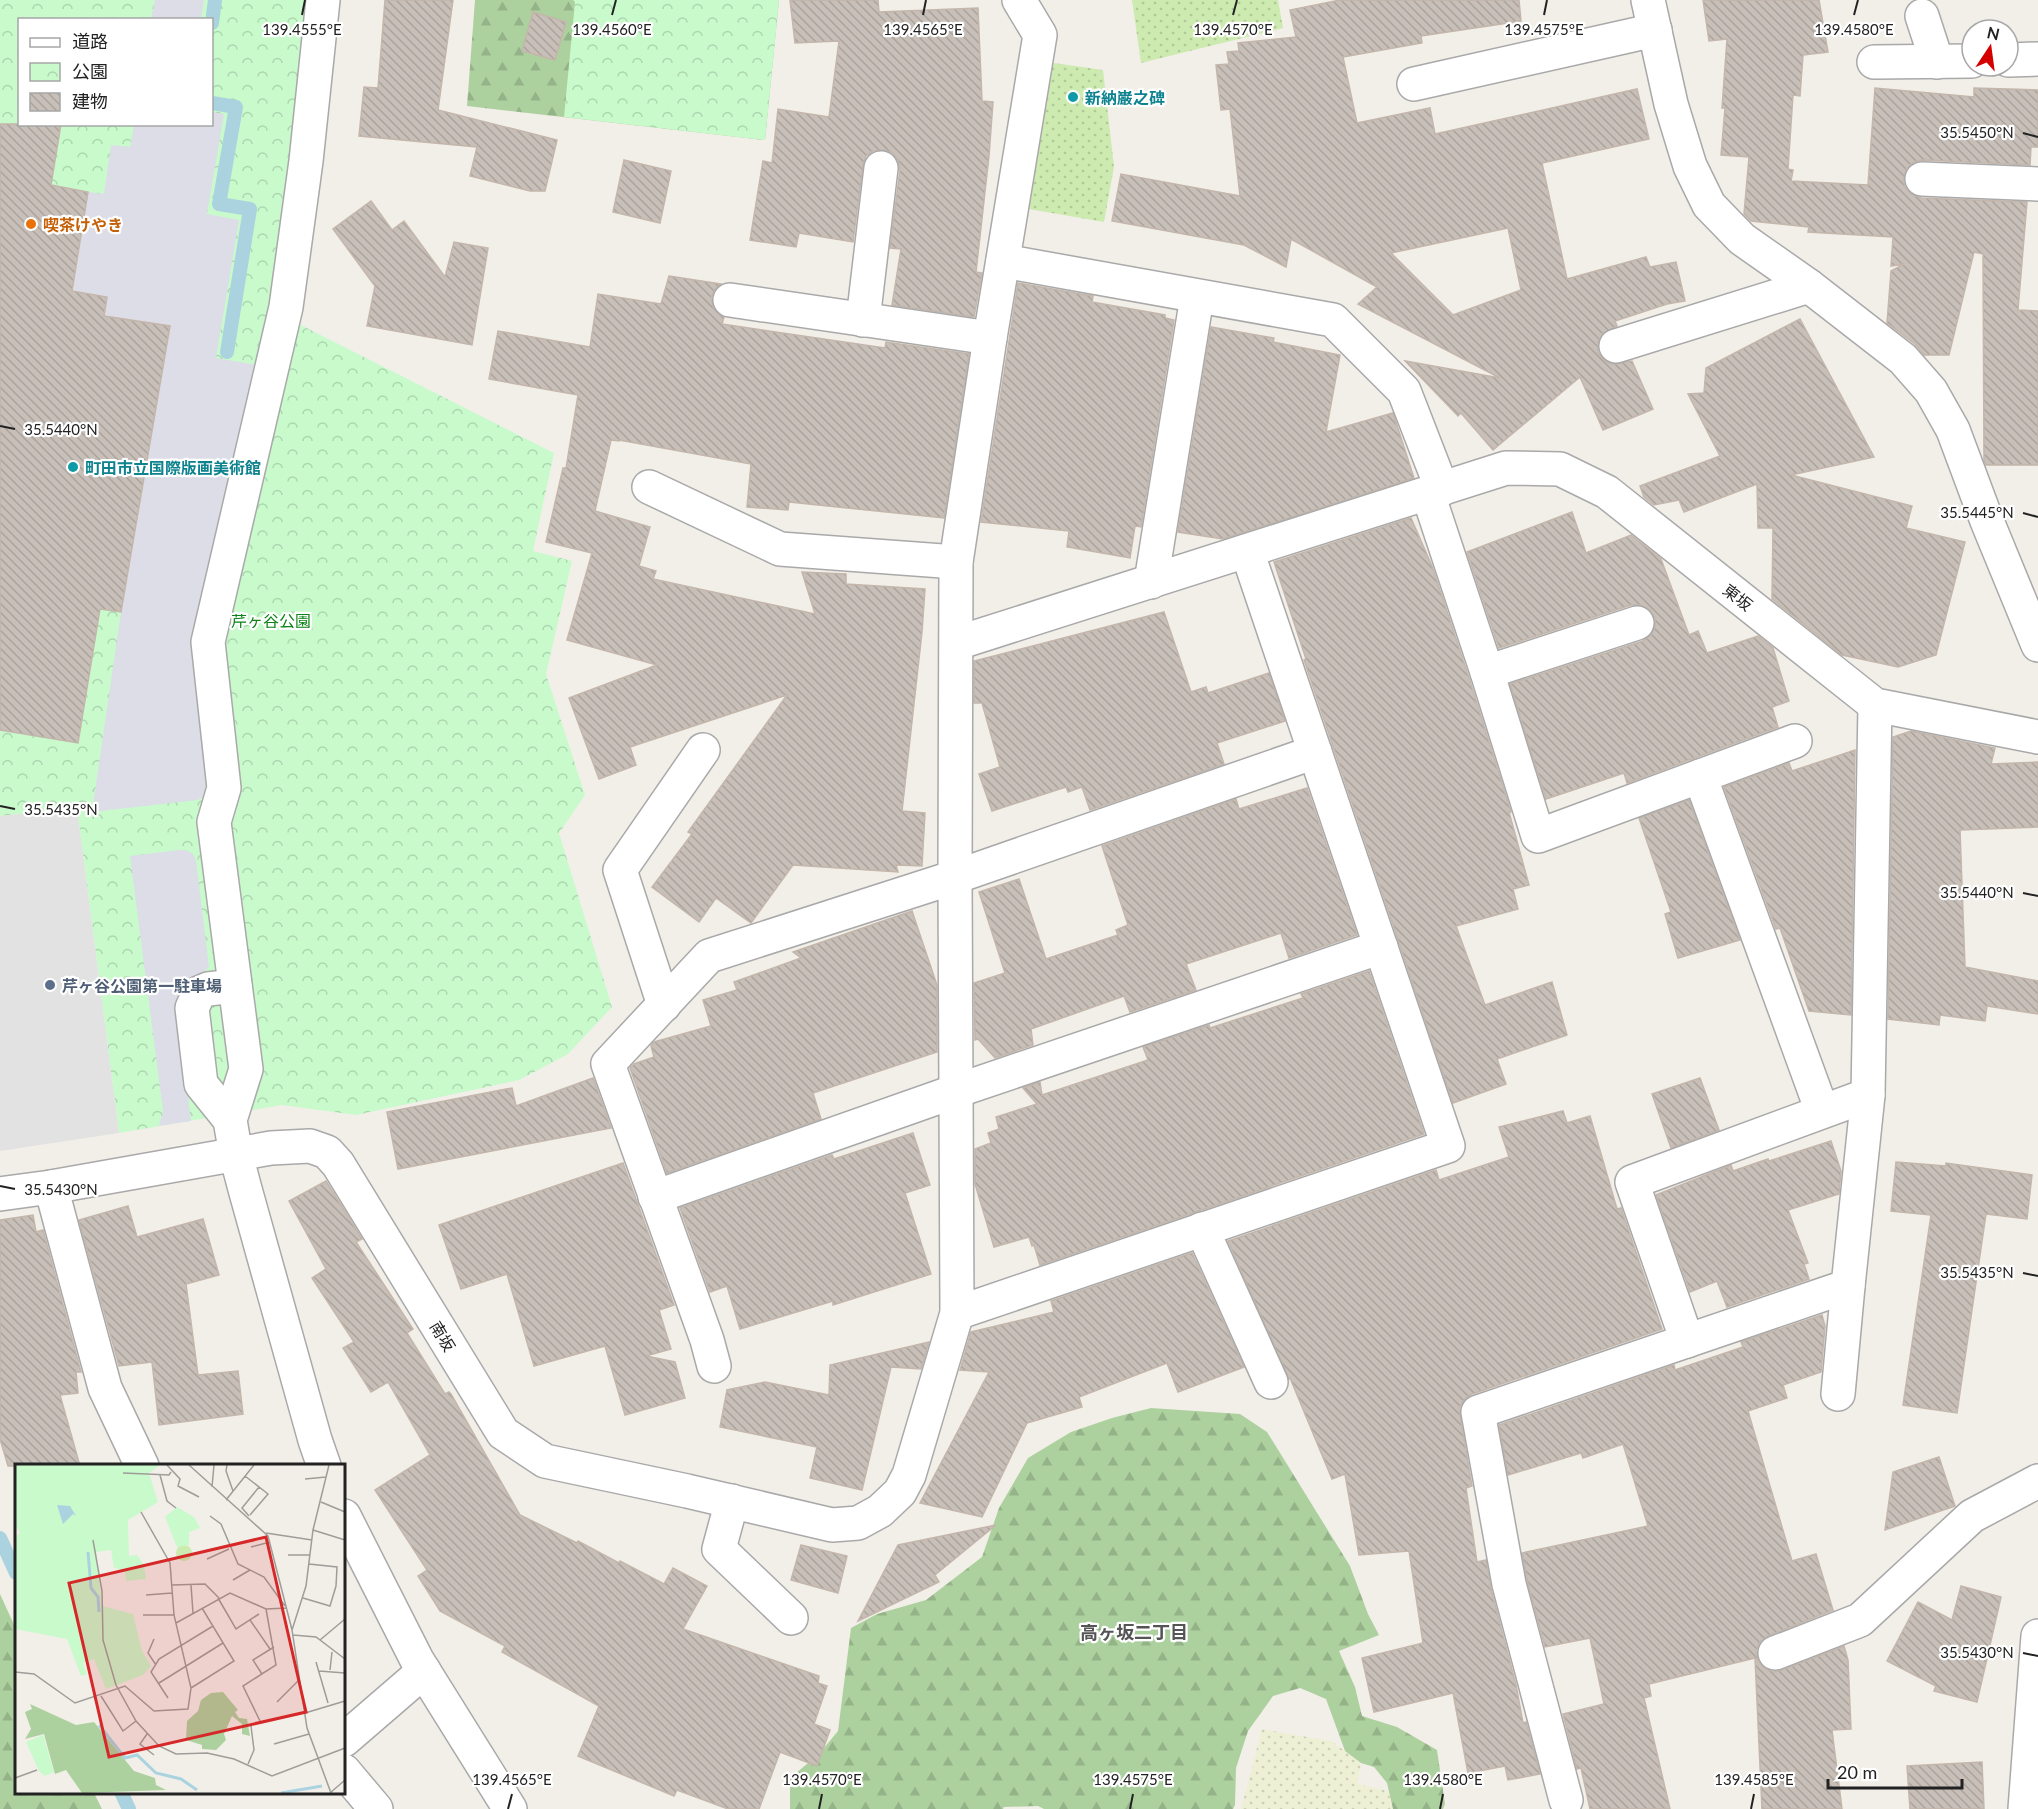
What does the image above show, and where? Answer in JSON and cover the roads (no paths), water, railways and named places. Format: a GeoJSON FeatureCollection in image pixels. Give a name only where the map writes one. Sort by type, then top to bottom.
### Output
{"type":"FeatureCollection","features":[{"type":"Feature","properties":{"kind":"street"},"geometry":{"type":"LineString","coordinates":[[323,0],[306,161],[286,307],[208,642],[224,788],[214,822],[246,1069],[230,1120],[236,1155],[323,1464]]}},
{"type":"Feature","properties":{"kind":"street","name":"南坂"},"geometry":{"type":"LineString","coordinates":[[0,1194],[271,1148],[310,1146],[327,1152],[338,1164],[503,1433],[545,1461],[832,1525],[858,1523],[880,1511],[900,1492],[909,1475],[957,1312],[956,562],[1040,35],[1019,0]]}},
{"type":"Feature","properties":{"kind":"street"},"geometry":{"type":"LineString","coordinates":[[1414,84],[1651,15],[1671,104],[1687,155],[1709,205],[1742,238],[1809,286],[1903,359],[1932,391],[1953,430],[1987,521],[2038,645]]}},
{"type":"Feature","properties":{"kind":"street"},"geometry":{"type":"LineString","coordinates":[[1922,16],[1937,62]]}},
{"type":"Feature","properties":{"kind":"street"},"geometry":{"type":"LineString","coordinates":[[2020,60],[2038,59]]}},
{"type":"Feature","properties":{"kind":"street"},"geometry":{"type":"LineString","coordinates":[[1874,62],[1960,61]]}},
{"type":"Feature","properties":{"kind":"street"},"geometry":{"type":"LineString","coordinates":[[863,320],[881,168]]}},
{"type":"Feature","properties":{"kind":"street"},"geometry":{"type":"LineString","coordinates":[[1922,179],[2038,184]]}},
{"type":"Feature","properties":{"kind":"street"},"geometry":{"type":"LineString","coordinates":[[1003,261],[1334,320],[1404,392],[1538,836],[1795,741]]}},
{"type":"Feature","properties":{"kind":"street"},"geometry":{"type":"LineString","coordinates":[[1616,346],[1809,286]]}},
{"type":"Feature","properties":{"kind":"street"},"geometry":{"type":"LineString","coordinates":[[1151,582],[1197,297]]}},
{"type":"Feature","properties":{"kind":"street"},"geometry":{"type":"LineString","coordinates":[[730,300],[990,338]]}},
{"type":"Feature","properties":{"kind":"street","name":"東坂"},"geometry":{"type":"LineString","coordinates":[[957,643],[1506,468],[1560,468],[1607,492],[1875,705],[2038,737]]}},
{"type":"Feature","properties":{"kind":"street"},"geometry":{"type":"LineString","coordinates":[[648,487],[780,549],[956,562]]}},
{"type":"Feature","properties":{"kind":"street"},"geometry":{"type":"LineString","coordinates":[[957,1312],[1448,1146],[1247,551]]}},
{"type":"Feature","properties":{"kind":"street"},"geometry":{"type":"LineString","coordinates":[[1487,672],[1638,623]]}},
{"type":"Feature","properties":{"kind":"street"},"geometry":{"type":"LineString","coordinates":[[1838,1394],[1868,1095],[1875,705]]}},
{"type":"Feature","properties":{"kind":"street"},"geometry":{"type":"LineString","coordinates":[[664,1005],[620,870],[703,750]]}},
{"type":"Feature","properties":{"kind":"street"},"geometry":{"type":"LineString","coordinates":[[714,1366],[707,1340],[608,1064],[709,956],[955,877],[1315,752]]}},
{"type":"Feature","properties":{"kind":"street"},"geometry":{"type":"LineString","coordinates":[[1700,776],[1822,1111]]}},
{"type":"Feature","properties":{"kind":"street"},"geometry":{"type":"LineString","coordinates":[[655,1197],[956,1091],[1381,947]]}},
{"type":"Feature","properties":{"kind":"street"},"geometry":{"type":"LineString","coordinates":[[230,1120],[201,1084],[192,1008],[199,993],[208,989],[235,986]]}},
{"type":"Feature","properties":{"kind":"street"},"geometry":{"type":"LineString","coordinates":[[1687,1341],[1632,1182],[1868,1095]]}},
{"type":"Feature","properties":{"kind":"street"},"geometry":{"type":"LineString","coordinates":[[51,1187],[105,1388],[141,1464]]}},
{"type":"Feature","properties":{"kind":"street"},"geometry":{"type":"LineString","coordinates":[[1203,1229],[1271,1382]]}},
{"type":"Feature","properties":{"kind":"street"},"geometry":{"type":"LineString","coordinates":[[1566,1800],[1509,1584],[1478,1412],[1848,1286]]}},
{"type":"Feature","properties":{"kind":"street"},"geometry":{"type":"LineString","coordinates":[[1775,1653],[1860,1620],[1972,1516],[2038,1481]]}},
{"type":"Feature","properties":{"kind":"street"},"geometry":{"type":"LineString","coordinates":[[732,1502],[719,1549],[791,1618]]}},
{"type":"Feature","properties":{"kind":"street"},"geometry":{"type":"LineString","coordinates":[[345,1518],[424,1671],[510,1809]]}},
{"type":"Feature","properties":{"kind":"street"},"geometry":{"type":"LineString","coordinates":[[2025,1809],[2038,1636]]}},
{"type":"Feature","properties":{"kind":"street"},"geometry":{"type":"LineString","coordinates":[[345,1739],[424,1671]]}},
{"type":"Feature","properties":{"kind":"street"},"geometry":{"type":"LineString","coordinates":[[345,1772],[376,1809]]}},
{"type":"Feature","properties":{"kind":"waterway"},"geometry":{"type":"LineString","coordinates":[[213,18],[215,0]]}},
{"type":"Feature","properties":{"kind":"waterway"},"geometry":{"type":"LineString","coordinates":[[213,103],[236,107],[219,204],[250,209],[227,352]]}},
{"type":"Feature","properties":{"kind":"waterway"},"geometry":{"type":"LineString","coordinates":[[0,1538],[15,1571]]}},
{"type":"Feature","properties":{"kind":"waterway"},"geometry":{"type":"LineString","coordinates":[[122,1794],[129,1809]]}},
{"type":"Feature","properties":{"kind":"place","name":"新納巌之碑"},"geometry":{"type":"Point","coordinates":[1073,97]}},
{"type":"Feature","properties":{"kind":"place","name":"喫茶けやき"},"geometry":{"type":"Point","coordinates":[31,224]}},
{"type":"Feature","properties":{"kind":"place","name":"町田市立国際版画美術館"},"geometry":{"type":"Point","coordinates":[73,467]}},
{"type":"Feature","properties":{"kind":"place","name":"芹ヶ谷公園第一駐車場"},"geometry":{"type":"Point","coordinates":[50,985]}},
{"type":"Feature","properties":{"kind":"district","name":"高ヶ坂二丁目"},"geometry":{"type":"Point","coordinates":[1134,1632]}},
{"type":"Feature","properties":{"kind":"park label","name":"芹ヶ谷公園"},"geometry":{"type":"Point","coordinates":[271,620]}}]}
